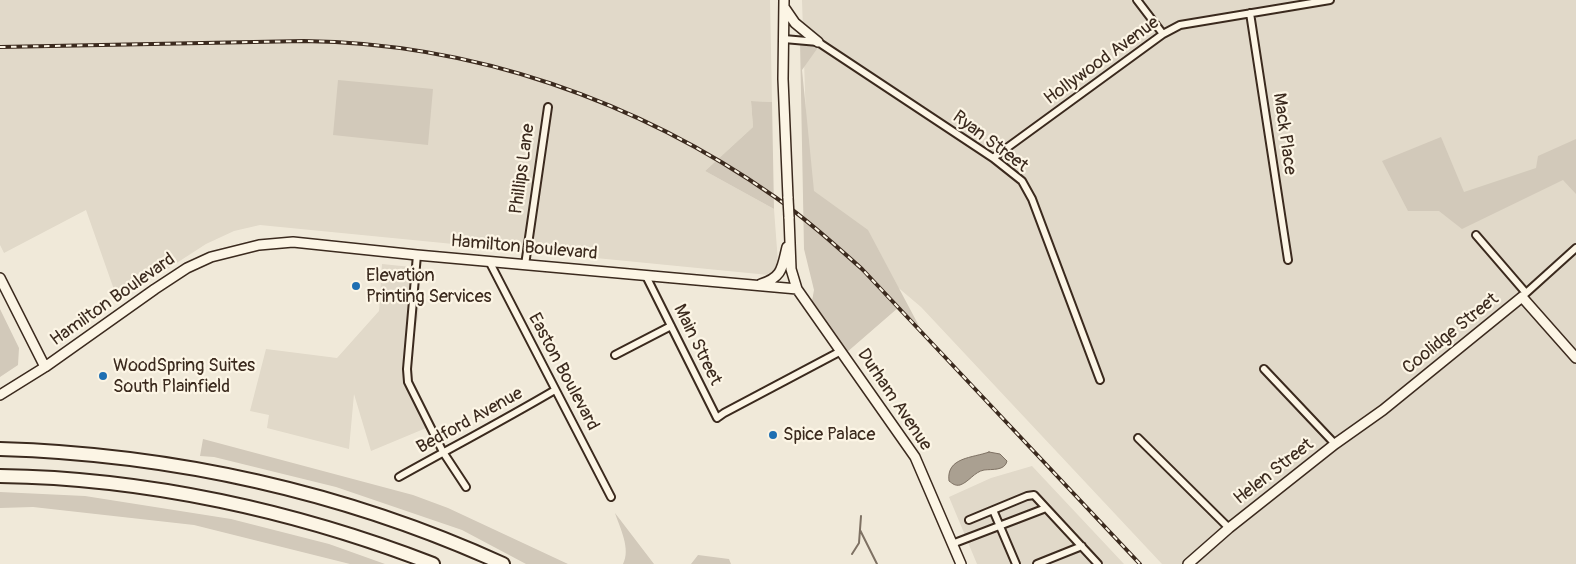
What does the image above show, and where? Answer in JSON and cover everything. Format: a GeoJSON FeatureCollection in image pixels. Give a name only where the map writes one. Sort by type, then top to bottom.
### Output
{"type":"FeatureCollection","features":[{"type":"Feature","properties":{"kind":"highway"},"geometry":{"type":"LineString","coordinates":[[0,449],[107,456],[236,476],[292,489],[347,505],[435,535],[503,564]]}},
{"type":"Feature","properties":{"kind":"highway"},"geometry":{"type":"LineString","coordinates":[[0,476],[109,484],[229,503],[274,513],[350,535],[433,564]]}},
{"type":"Feature","properties":{"kind":"street"},"geometry":{"type":"LineString","coordinates":[[1138,0],[1163,34]]}},
{"type":"Feature","properties":{"kind":"street","name":"Hollywood Avenue"},"geometry":{"type":"LineString","coordinates":[[993,158],[1163,34],[1180,25],[1330,0]]}},
{"type":"Feature","properties":{"kind":"street"},"geometry":{"type":"LineString","coordinates":[[784,3],[783,79],[789,234],[791,269],[797,289]]}},
{"type":"Feature","properties":{"kind":"street"},"geometry":{"type":"LineString","coordinates":[[784,3],[795,23],[818,42]]}},
{"type":"Feature","properties":{"kind":"street","name":"Mack Place"},"geometry":{"type":"LineString","coordinates":[[1250,13],[1288,260]]}},
{"type":"Feature","properties":{"kind":"street","name":"Ryan Street"},"geometry":{"type":"LineString","coordinates":[[784,39],[818,42],[993,158],[1022,182],[1032,199],[1100,380]]}},
{"type":"Feature","properties":{"kind":"street","name":"Phillips Lane"},"geometry":{"type":"LineString","coordinates":[[524,265],[548,107]]}},
{"type":"Feature","properties":{"kind":"street"},"geometry":{"type":"LineString","coordinates":[[756,286],[772,280],[778,274],[783,265],[789,234]]}},
{"type":"Feature","properties":{"kind":"street"},"geometry":{"type":"LineString","coordinates":[[1476,235],[1524,295],[1576,248]]}},
{"type":"Feature","properties":{"kind":"street","name":"Hamilton Boulevard"},"geometry":{"type":"LineString","coordinates":[[0,395],[45,367],[187,268],[213,256],[259,244],[293,242],[489,262],[797,289]]}},
{"type":"Feature","properties":{"kind":"street"},"geometry":{"type":"LineString","coordinates":[[417,255],[407,369],[408,382],[443,452],[466,487]]}},
{"type":"Feature","properties":{"kind":"street","name":"Easton Boulevard"},"geometry":{"type":"LineString","coordinates":[[489,262],[611,497]]}},
{"type":"Feature","properties":{"kind":"street","name":"Main Street"},"geometry":{"type":"LineString","coordinates":[[646,276],[717,418],[841,351]]}},
{"type":"Feature","properties":{"kind":"street"},"geometry":{"type":"LineString","coordinates":[[0,278],[45,367]]}},
{"type":"Feature","properties":{"kind":"street","name":"Durham Avenue"},"geometry":{"type":"LineString","coordinates":[[797,289],[915,457],[961,564]]}},
{"type":"Feature","properties":{"kind":"street","name":"Coolidge Street"},"geometry":{"type":"LineString","coordinates":[[1383,410],[1524,295],[1576,358]]}},
{"type":"Feature","properties":{"kind":"street"},"geometry":{"type":"LineString","coordinates":[[615,355],[671,326]]}},
{"type":"Feature","properties":{"kind":"street"},"geometry":{"type":"LineString","coordinates":[[1264,369],[1335,444]]}},
{"type":"Feature","properties":{"kind":"street","name":"Bedford Avenue"},"geometry":{"type":"LineString","coordinates":[[399,477],[555,390]]}},
{"type":"Feature","properties":{"kind":"street","name":"Helen Street"},"geometry":{"type":"LineString","coordinates":[[1188,564],[1229,528],[1335,444],[1383,410]]}},
{"type":"Feature","properties":{"kind":"street"},"geometry":{"type":"LineString","coordinates":[[1138,438],[1229,528]]}},
{"type":"Feature","properties":{"kind":"street"},"geometry":{"type":"LineString","coordinates":[[969,520],[1034,495],[1098,564]]}},
{"type":"Feature","properties":{"kind":"street"},"geometry":{"type":"LineString","coordinates":[[952,544],[1046,508]]}},
{"type":"Feature","properties":{"kind":"street"},"geometry":{"type":"LineString","coordinates":[[993,510],[1016,564]]}},
{"type":"Feature","properties":{"kind":"street"},"geometry":{"type":"LineString","coordinates":[[1038,564],[1082,546]]}},
{"type":"Feature","properties":{"kind":"shaded area"},"geometry":{"type":"Polygon","coordinates":[[[0,0],[770,0],[772,102],[751,101],[753,127],[705,171],[774,209],[779,276],[260,225],[234,231],[206,244],[118,301],[86,210],[4,253],[0,245],[0,0]]]}},
{"type":"Feature","properties":{"kind":"shaded area"},"geometry":{"type":"Polygon","coordinates":[[[802,0],[1576,0],[1576,564],[1162,564],[921,307],[809,212],[802,0]]]}},
{"type":"Feature","properties":{"kind":"shaded area"},"geometry":{"type":"Polygon","coordinates":[[[800,41],[819,46],[802,70],[814,191],[868,230],[919,326],[899,307],[846,353],[812,301],[814,290],[804,249],[800,41]]]}},
{"type":"Feature","properties":{"kind":"shaded area"},"geometry":{"type":"Polygon","coordinates":[[[338,80],[433,89],[428,145],[333,135],[338,80]]]}},
{"type":"Feature","properties":{"kind":"shaded area"},"geometry":{"type":"Polygon","coordinates":[[[751,101],[772,102],[774,209],[705,171],[753,127],[751,101]]]}},
{"type":"Feature","properties":{"kind":"shaded area"},"geometry":{"type":"Polygon","coordinates":[[[1441,137],[1464,192],[1536,168],[1538,156],[1576,139],[1576,194],[1563,180],[1462,229],[1439,211],[1408,211],[1382,161],[1441,137]]]}},
{"type":"Feature","properties":{"kind":"shaded area"},"geometry":{"type":"Polygon","coordinates":[[[382,264],[421,268],[418,317],[408,368],[425,415],[431,426],[371,451],[354,394],[349,449],[267,428],[269,415],[250,411],[266,349],[337,358],[379,311],[382,264]]]}},
{"type":"Feature","properties":{"kind":"shaded area"},"geometry":{"type":"Polygon","coordinates":[[[0,309],[19,348],[18,365],[0,377],[0,309]]]}},
{"type":"Feature","properties":{"kind":"shaded area"},"geometry":{"type":"Polygon","coordinates":[[[203,439],[413,495],[448,508],[568,564],[526,564],[462,530],[336,487],[214,457],[200,456],[203,439]]]}},
{"type":"Feature","properties":{"kind":"shaded area"},"geometry":{"type":"Polygon","coordinates":[[[989,452],[1000,454],[1007,461],[1006,464],[998,469],[980,471],[960,485],[955,485],[949,481],[949,473],[956,463],[969,457],[989,452]]]}},
{"type":"Feature","properties":{"kind":"shaded area"},"geometry":{"type":"Polygon","coordinates":[[[1032,466],[1124,564],[977,564],[949,497],[991,478],[1032,466]]]}},
{"type":"Feature","properties":{"kind":"shaded area"},"geometry":{"type":"Polygon","coordinates":[[[0,492],[85,496],[231,519],[329,544],[385,564],[350,564],[194,525],[33,507],[0,508],[0,492]]]}},
{"type":"Feature","properties":{"kind":"shaded area"},"geometry":{"type":"Polygon","coordinates":[[[615,513],[654,564],[623,564],[626,552],[625,545],[615,513]]]}},
{"type":"Feature","properties":{"kind":"shaded area"},"geometry":{"type":"Polygon","coordinates":[[[698,555],[729,559],[731,564],[691,564],[698,555]]]}},
{"type":"Feature","properties":{"kind":"waterway"},"geometry":{"type":"LineString","coordinates":[[852,554],[859,543],[861,516]]}},
{"type":"Feature","properties":{"kind":"waterway"},"geometry":{"type":"LineString","coordinates":[[860,530],[877,564]]}},
{"type":"Feature","properties":{"kind":"railway"},"geometry":{"type":"LineString","coordinates":[[0,47],[304,41],[367,44],[430,53],[491,66],[551,84],[610,106],[667,132],[722,163],[775,197],[830,241],[862,269],[1140,564]]}},
{"type":"Feature","properties":{"kind":"place","name":"Elevation Printing Services"},"geometry":{"type":"Point","coordinates":[356,286]}},
{"type":"Feature","properties":{"kind":"place","name":"WoodSpring Suites South Plainfield"},"geometry":{"type":"Point","coordinates":[103,376]}},
{"type":"Feature","properties":{"kind":"place","name":"Spice Palace"},"geometry":{"type":"Point","coordinates":[773,435]}}]}
